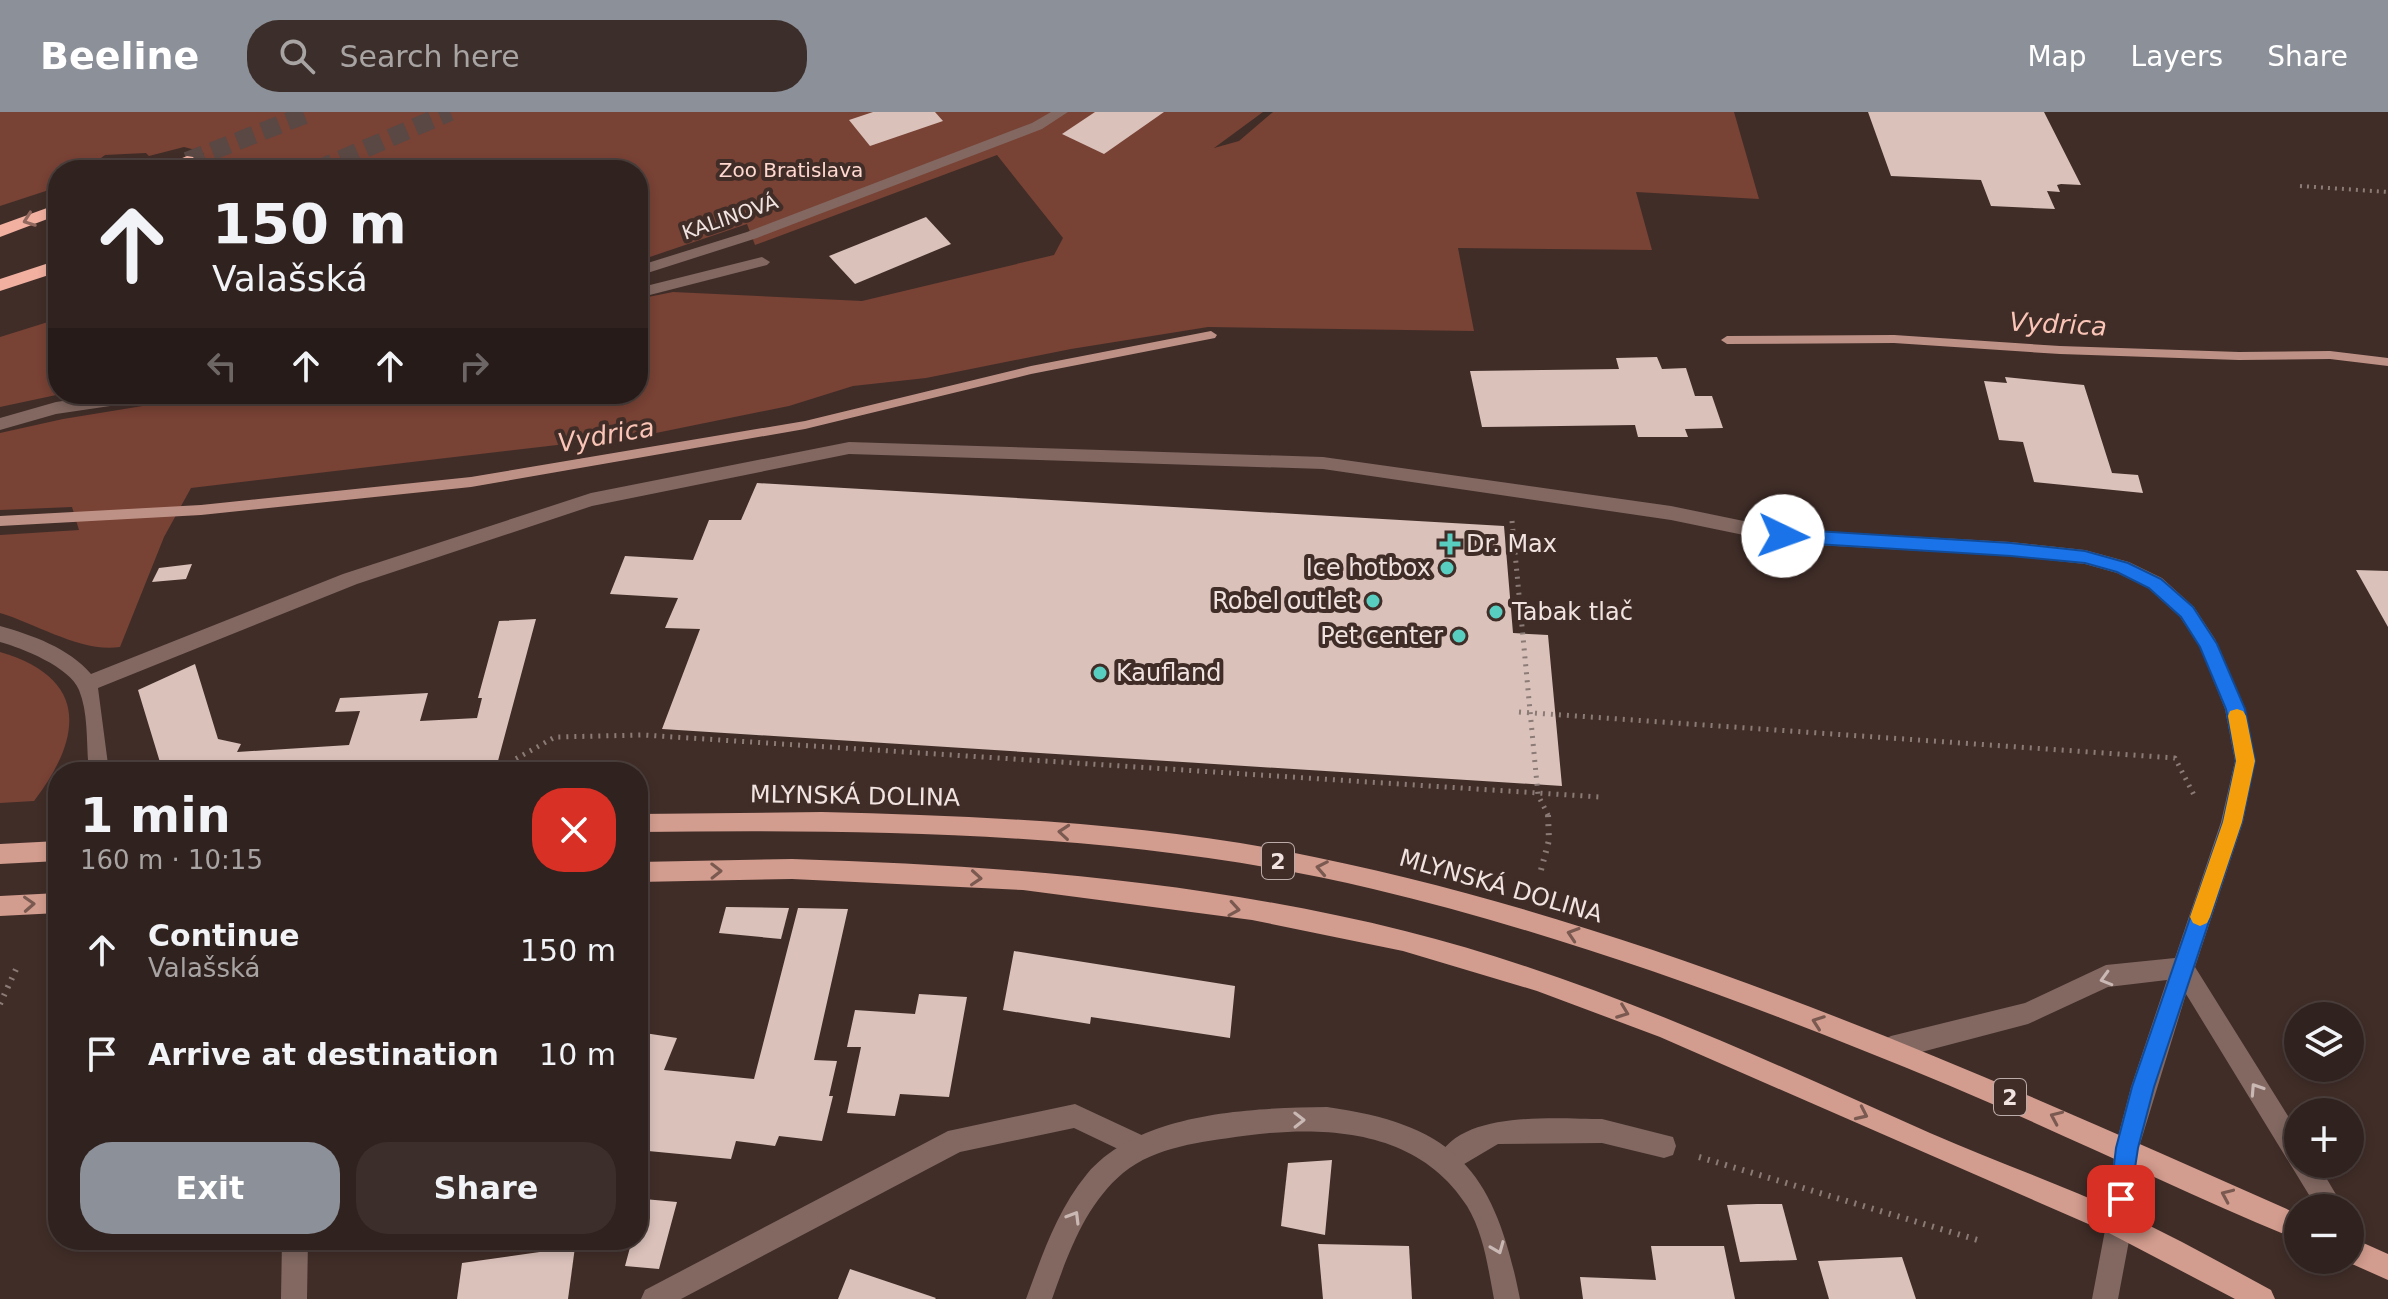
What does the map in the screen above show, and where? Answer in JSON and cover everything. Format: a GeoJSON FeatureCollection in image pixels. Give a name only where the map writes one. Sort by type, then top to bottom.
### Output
{"type":"FeatureCollection","features":[{"type":"Feature","properties":{"kind":"highway"},"geometry":{"type":"LineString","coordinates":[[0,231],[48,213]]}},
{"type":"Feature","properties":{"kind":"highway"},"geometry":{"type":"LineString","coordinates":[[0,285],[48,269]]}},
{"type":"Feature","properties":{"kind":"main road","name":"MLYNSKÁ DOLINA"},"geometry":{"type":"LineString","coordinates":[[648,823],[811,820],[1108,836],[1294,863],[1503,911],[1641,957],[1891,1048],[2127,1148],[2284,1221]]}},
{"type":"Feature","properties":{"kind":"main road"},"geometry":{"type":"LineString","coordinates":[[0,854],[48,852]]}},
{"type":"Feature","properties":{"kind":"main road","name":"2"},"geometry":{"type":"LineString","coordinates":[[648,872],[792,869],[1025,882],[1102,890],[1304,920],[1404,942],[1543,983],[1664,1027],[2002,1178],[2119,1225],[2262,1299]]}},
{"type":"Feature","properties":{"kind":"main road"},"geometry":{"type":"LineString","coordinates":[[0,906],[48,904]]}},
{"type":"Feature","properties":{"kind":"main road"},"geometry":{"type":"LineString","coordinates":[[2364,1254],[2388,1267]]}},
{"type":"Feature","properties":{"kind":"street","name":"KALINOVÁ"},"geometry":{"type":"LineString","coordinates":[[648,268],[752,235],[1037,126],[1060,113]]}},
{"type":"Feature","properties":{"kind":"street"},"geometry":{"type":"LineString","coordinates":[[648,290],[762,262]]}},
{"type":"Feature","properties":{"kind":"street"},"geometry":{"type":"LineString","coordinates":[[0,424],[56,408],[83,404]]}},
{"type":"Feature","properties":{"kind":"street"},"geometry":{"type":"LineString","coordinates":[[87,684],[350,579],[591,500],[849,448],[1323,463],[1671,513],[1783,536],[2011,549],[2085,557],[2122,567],[2155,583],[2187,612],[2208,644],[2235,709],[2245,761],[2232,822],[2143,1087],[2127,1148],[2119,1225],[2105,1299]]}},
{"type":"Feature","properties":{"kind":"street"},"geometry":{"type":"LineString","coordinates":[[0,634],[17,638],[61,660],[87,684],[98,762]]}},
{"type":"Feature","properties":{"kind":"street"},"geometry":{"type":"LineString","coordinates":[[1891,1048],[2028,1013],[2106,976],[2183,968]]}},
{"type":"Feature","properties":{"kind":"street"},"geometry":{"type":"LineString","coordinates":[[2183,968],[2284,1132]]}},
{"type":"Feature","properties":{"kind":"street"},"geometry":{"type":"LineString","coordinates":[[654,1299],[957,1140],[1075,1116],[1139,1147]]}},
{"type":"Feature","properties":{"kind":"street"},"geometry":{"type":"LineString","coordinates":[[1041,1294],[1066,1231],[1089,1192],[1110,1167],[1139,1147],[1183,1134],[1254,1121],[1344,1119],[1383,1127],[1419,1141],[1449,1161],[1479,1203],[1503,1262],[1507,1299]]}},
{"type":"Feature","properties":{"kind":"street"},"geometry":{"type":"LineString","coordinates":[[1449,1161],[1477,1140],[1498,1132],[1602,1131],[1664,1146]]}},
{"type":"Feature","properties":{"kind":"street"},"geometry":{"type":"LineString","coordinates":[[294,1299],[295,1250]]}},
{"type":"Feature","properties":{"kind":"path"},"geometry":{"type":"LineString","coordinates":[[2300,186],[2388,192]]}},
{"type":"Feature","properties":{"kind":"path"},"geometry":{"type":"LineString","coordinates":[[1512,517],[1538,795],[1549,811],[1551,825],[1541,870]]}},
{"type":"Feature","properties":{"kind":"path"},"geometry":{"type":"LineString","coordinates":[[1519,712],[2175,758],[2195,797]]}},
{"type":"Feature","properties":{"kind":"path"},"geometry":{"type":"LineString","coordinates":[[512,762],[555,737],[643,735],[1600,797]]}},
{"type":"Feature","properties":{"kind":"path"},"geometry":{"type":"LineString","coordinates":[[0,1004],[18,965]]}},
{"type":"Feature","properties":{"kind":"path"},"geometry":{"type":"LineString","coordinates":[[1664,1146],[1981,1241]]}},
{"type":"Feature","properties":{"kind":"green space","name":"Zoo Bratislava"},"geometry":{"type":"Polygon","coordinates":[[[0,112],[1263,112],[1214,148],[1239,141],[1273,112],[1734,112],[1759,199],[1636,192],[1652,250],[1458,248],[1474,331],[1208,327],[1071,349],[926,378],[853,386],[789,406],[651,434],[191,488],[164,537],[120,647],[105,648],[75,642],[0,613],[0,535],[79,530],[72,507],[0,510],[0,433],[155,404],[648,404],[648,297],[673,292],[862,301],[1054,255],[1063,238],[997,155],[755,245],[747,224],[648,258],[648,160],[204,160],[203,152],[184,147],[149,156],[146,153],[105,155],[98,160],[48,160],[48,190],[0,206],[0,112]]]}},
{"type":"Feature","properties":{"kind":"green space"},"geometry":{"type":"Polygon","coordinates":[[[48,322],[48,397],[0,407],[0,337],[48,322]]]}},
{"type":"Feature","properties":{"kind":"green space"},"geometry":{"type":"Polygon","coordinates":[[[0,652],[29,663],[50,677],[63,694],[69,712],[68,733],[62,754],[58,762],[48,762],[48,780],[34,801],[0,803],[0,652]]]}},
{"type":"Feature","properties":{"kind":"building"},"geometry":{"type":"Polygon","coordinates":[[[873,112],[935,112],[943,121],[870,146],[849,120],[873,112]]]}},
{"type":"Feature","properties":{"kind":"building"},"geometry":{"type":"Polygon","coordinates":[[[1095,112],[1164,112],[1104,154],[1062,134],[1095,112]]]}},
{"type":"Feature","properties":{"kind":"building"},"geometry":{"type":"Polygon","coordinates":[[[1868,112],[2044,112],[2081,185],[2061,184],[2057,185],[2060,192],[2047,191],[2055,209],[1991,206],[1981,180],[1891,176],[1868,112]]]}},
{"type":"Feature","properties":{"kind":"building"},"geometry":{"type":"Polygon","coordinates":[[[926,217],[951,244],[855,284],[829,256],[926,217]]]}},
{"type":"Feature","properties":{"kind":"building"},"geometry":{"type":"Polygon","coordinates":[[[1657,357],[1662,369],[1686,368],[1695,396],[1712,396],[1723,428],[1685,429],[1688,437],[1638,437],[1635,425],[1482,427],[1470,371],[1619,369],[1616,358],[1657,357]]]}},
{"type":"Feature","properties":{"kind":"building"},"geometry":{"type":"Polygon","coordinates":[[[2005,377],[2084,385],[2112,473],[2138,475],[2143,493],[2034,482],[2023,442],[1999,440],[1984,381],[2007,383],[2005,377]]]}},
{"type":"Feature","properties":{"kind":"building","name":"Kaufland"},"geometry":{"type":"Polygon","coordinates":[[[757,483],[1504,526],[1513,633],[1548,635],[1562,786],[662,729],[700,629],[665,628],[678,598],[610,594],[625,556],[693,560],[709,520],[741,520],[757,483]]]}},
{"type":"Feature","properties":{"kind":"building"},"geometry":{"type":"Polygon","coordinates":[[[192,564],[186,579],[152,582],[159,568],[192,564]]]}},
{"type":"Feature","properties":{"kind":"building"},"geometry":{"type":"Polygon","coordinates":[[[2356,570],[2388,571],[2388,627],[2356,570]]]}},
{"type":"Feature","properties":{"kind":"building"},"geometry":{"type":"Polygon","coordinates":[[[536,619],[498,762],[160,762],[138,690],[195,664],[218,739],[241,744],[237,752],[349,745],[360,711],[335,712],[340,698],[428,693],[420,721],[477,718],[482,698],[478,698],[499,621],[536,619]]]}},
{"type":"Feature","properties":{"kind":"building"},"geometry":{"type":"Polygon","coordinates":[[[726,907],[789,908],[781,939],[719,933],[726,907]]]}},
{"type":"Feature","properties":{"kind":"building"},"geometry":{"type":"Polygon","coordinates":[[[798,908],[848,909],[814,1060],[837,1061],[829,1096],[833,1096],[822,1141],[779,1136],[775,1146],[736,1141],[731,1159],[648,1151],[648,1034],[677,1038],[664,1070],[754,1079],[798,908]]]}},
{"type":"Feature","properties":{"kind":"building"},"geometry":{"type":"Polygon","coordinates":[[[1014,951],[1235,986],[1230,1038],[1091,1017],[1090,1024],[1003,1010],[1014,951]]]}},
{"type":"Feature","properties":{"kind":"building"},"geometry":{"type":"Polygon","coordinates":[[[919,994],[967,997],[949,1097],[900,1094],[895,1116],[847,1113],[861,1047],[847,1047],[855,1010],[915,1014],[919,994]]]}},
{"type":"Feature","properties":{"kind":"building"},"geometry":{"type":"Polygon","coordinates":[[[1332,1160],[1325,1235],[1281,1226],[1288,1163],[1332,1160]]]}},
{"type":"Feature","properties":{"kind":"building"},"geometry":{"type":"Polygon","coordinates":[[[648,1199],[677,1202],[659,1269],[625,1266],[629,1250],[648,1250],[648,1199]]]}},
{"type":"Feature","properties":{"kind":"building"},"geometry":{"type":"Polygon","coordinates":[[[1782,1204],[1797,1260],[1740,1262],[1727,1205],[1782,1204]]]}},
{"type":"Feature","properties":{"kind":"building"},"geometry":{"type":"Polygon","coordinates":[[[1318,1244],[1409,1246],[1412,1299],[1323,1299],[1318,1244]]]}},
{"type":"Feature","properties":{"kind":"building"},"geometry":{"type":"Polygon","coordinates":[[[1651,1246],[1724,1246],[1735,1299],[1583,1299],[1580,1277],[1656,1280],[1651,1246]]]}},
{"type":"Feature","properties":{"kind":"building"},"geometry":{"type":"Polygon","coordinates":[[[575,1250],[568,1299],[457,1299],[462,1263],[575,1250]]]}},
{"type":"Feature","properties":{"kind":"building"},"geometry":{"type":"Polygon","coordinates":[[[1902,1257],[1916,1299],[1829,1299],[1818,1261],[1902,1257]]]}},
{"type":"Feature","properties":{"kind":"building"},"geometry":{"type":"Polygon","coordinates":[[[850,1269],[936,1298],[838,1299],[850,1269]]]}},
{"type":"Feature","properties":{"kind":"waterway","name":"Vydrica"},"geometry":{"type":"LineString","coordinates":[[0,521],[201,510],[471,482],[805,425],[1031,370],[1211,335]]}},
{"type":"Feature","properties":{"kind":"waterway","name":"Vydrica"},"geometry":{"type":"LineString","coordinates":[[1727,340],[1894,339],[2060,350],[2239,356],[2330,355],[2388,362]]}},
{"type":"Feature","properties":{"kind":"tunnel"},"geometry":{"type":"LineString","coordinates":[[190,160],[312,112]]}},
{"type":"Feature","properties":{"kind":"tunnel"},"geometry":{"type":"LineString","coordinates":[[339,160],[450,112]]}},
{"type":"Feature","properties":{"kind":"slow traffic"},"geometry":{"type":"LineString","coordinates":[[2200,917],[2232,822],[2245,761],[2237,716]]}},
{"type":"Feature","properties":{"kind":"place","name":"Dr. Max"},"geometry":{"type":"Point","coordinates":[1450,544]}},
{"type":"Feature","properties":{"kind":"place","name":"Ice hotbox"},"geometry":{"type":"Point","coordinates":[1447,568]}},
{"type":"Feature","properties":{"kind":"place","name":"Robel outlet"},"geometry":{"type":"Point","coordinates":[1373,601]}},
{"type":"Feature","properties":{"kind":"place","name":"Tabak tlač"},"geometry":{"type":"Point","coordinates":[1496,612]}},
{"type":"Feature","properties":{"kind":"place","name":"Pet center"},"geometry":{"type":"Point","coordinates":[1459,636]}},
{"type":"Feature","properties":{"kind":"place","name":"Kaufland"},"geometry":{"type":"Point","coordinates":[1100,673]}},
{"type":"Feature","properties":{"kind":"route"},"geometry":{"type":"LineString","coordinates":[[1783,536],[2011,549],[2085,557],[2122,567],[2155,583],[2187,612],[2208,644],[2235,709],[2245,761],[2232,822],[2143,1087],[2127,1148],[2121,1199]]}}]}
